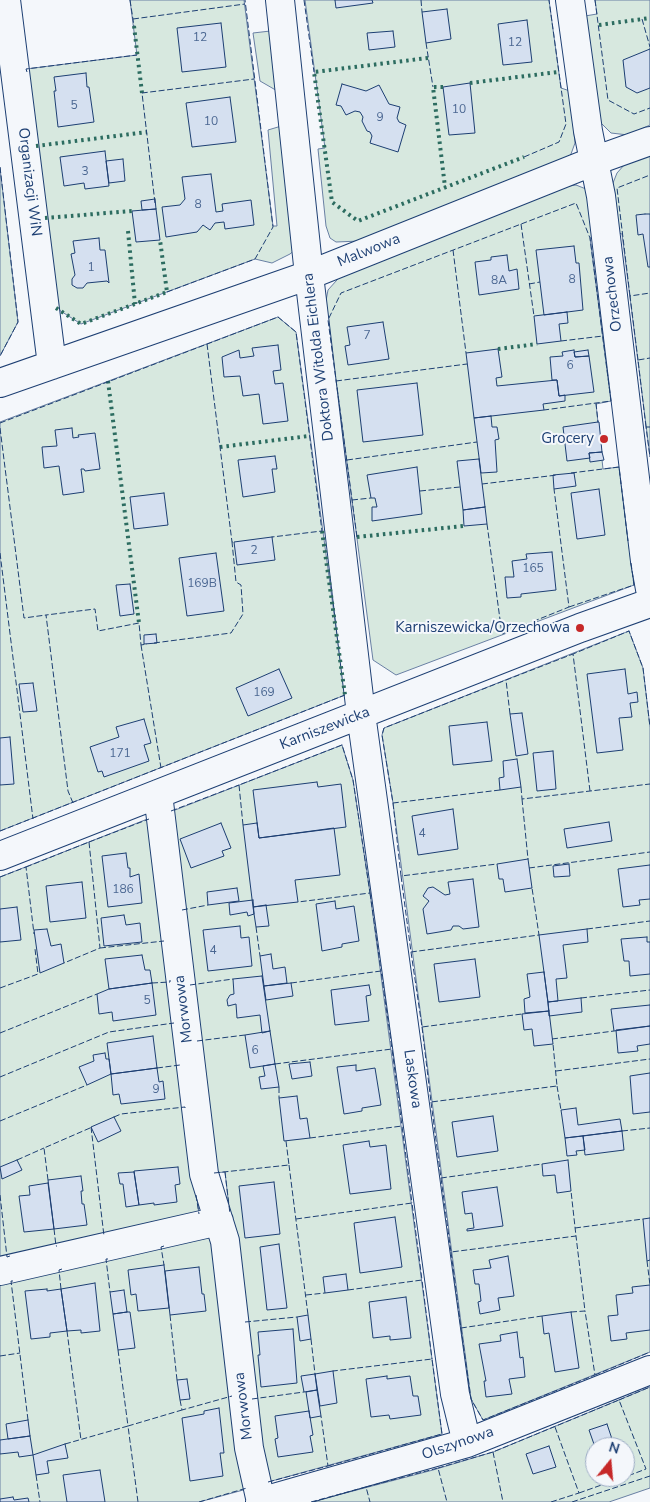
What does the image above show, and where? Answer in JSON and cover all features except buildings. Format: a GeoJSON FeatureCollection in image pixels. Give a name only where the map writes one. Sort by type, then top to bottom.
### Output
{"type":"FeatureCollection","features":[{"type":"Feature","properties":{"kind":"street","name":"Organizacji WiN"},"geometry":{"type":"LineString","coordinates":[[6,0],[52,365]]}},
{"type":"Feature","properties":{"kind":"street","name":"Doktora Witolda Eichlera"},"geometry":{"type":"LineString","coordinates":[[280,0],[309,275],[361,714]]}},
{"type":"Feature","properties":{"kind":"street","name":"Orzechowa"},"geometry":{"type":"LineString","coordinates":[[570,0],[588,131],[601,196],[644,560],[650,589]]}},
{"type":"Feature","properties":{"kind":"street","name":"Malwowa"},"geometry":{"type":"LineString","coordinates":[[0,384],[309,275],[594,161],[650,141]]}},
{"type":"Feature","properties":{"kind":"street","name":"Karniszewicka"},"geometry":{"type":"LineString","coordinates":[[0,856],[580,628],[650,603]]}},
{"type":"Feature","properties":{"kind":"street","name":"Laskowa"},"geometry":{"type":"LineString","coordinates":[[361,714],[456,1394],[467,1443]]}},
{"type":"Feature","properties":{"kind":"street","name":"Morwowa"},"geometry":{"type":"LineString","coordinates":[[158,794],[204,1174],[225,1241],[249,1448],[260,1502]]}},
{"type":"Feature","properties":{"kind":"street"},"geometry":{"type":"LineString","coordinates":[[0,1271],[219,1221]]}},
{"type":"Feature","properties":{"kind":"street","name":"Olszynowa"},"geometry":{"type":"LineString","coordinates":[[260,1502],[467,1443],[650,1370]]}},
{"type":"Feature","properties":{"kind":"shaded area"},"geometry":{"type":"Polygon","coordinates":[[[130,0],[244,0],[273,226],[277,226],[268,130],[288,124],[301,245],[290,254],[272,263],[255,259],[81,324],[56,308],[26,69],[137,55],[130,0]]]}},
{"type":"Feature","properties":{"kind":"shaded area"},"geometry":{"type":"Polygon","coordinates":[[[305,0],[549,0],[561,88],[570,91],[575,143],[571,154],[564,161],[360,241],[336,242],[330,238],[326,226],[318,149],[325,148],[305,0]]]}},
{"type":"Feature","properties":{"kind":"shaded area"},"geometry":{"type":"Polygon","coordinates":[[[595,0],[650,0],[650,125],[628,135],[611,133],[599,121],[585,16],[597,14],[595,0]]]}},
{"type":"Feature","properties":{"kind":"shaded area"},"geometry":{"type":"Polygon","coordinates":[[[279,30],[286,96],[260,81],[253,33],[279,30]]]}},
{"type":"Feature","properties":{"kind":"shaded area"},"geometry":{"type":"Polygon","coordinates":[[[650,153],[650,457],[622,234],[616,232],[611,188],[617,173],[625,164],[650,153]]]}},
{"type":"Feature","properties":{"kind":"shaded area"},"geometry":{"type":"Polygon","coordinates":[[[0,168],[18,322],[0,356],[0,168]]]}},
{"type":"Feature","properties":{"kind":"shaded area"},"geometry":{"type":"Polygon","coordinates":[[[576,185],[586,189],[595,236],[590,238],[611,401],[596,404],[603,469],[619,467],[634,585],[396,675],[373,660],[337,387],[329,388],[325,306],[328,290],[345,271],[563,187],[576,185]]]}},
{"type":"Feature","properties":{"kind":"shaded area"},"geometry":{"type":"Polygon","coordinates":[[[278,317],[296,332],[345,695],[0,831],[0,422],[278,317]]]}},
{"type":"Feature","properties":{"kind":"shaded area"},"geometry":{"type":"Polygon","coordinates":[[[629,631],[643,668],[650,727],[650,1352],[483,1420],[471,1399],[393,803],[382,735],[384,728],[629,631]]]}},
{"type":"Feature","properties":{"kind":"shaded area"},"geometry":{"type":"Polygon","coordinates":[[[342,745],[353,780],[370,893],[442,1434],[268,1482],[242,1323],[225,1172],[214,1173],[170,812],[342,745]]]}},
{"type":"Feature","properties":{"kind":"shaded area"},"geometry":{"type":"Polygon","coordinates":[[[150,818],[199,1214],[0,1258],[0,877],[150,818]]]}},
{"type":"Feature","properties":{"kind":"shaded area"},"geometry":{"type":"Polygon","coordinates":[[[210,1236],[217,1243],[247,1489],[199,1502],[0,1502],[0,1284],[210,1236]]]}},
{"type":"Feature","properties":{"kind":"shaded area"},"geometry":{"type":"Polygon","coordinates":[[[650,1387],[650,1488],[609,1502],[311,1502],[493,1452],[650,1387]]]}},
{"type":"Feature","properties":{"kind":"hedge"},"geometry":{"type":"LineString","coordinates":[[599,25],[650,18]]}},
{"type":"Feature","properties":{"kind":"hedge"},"geometry":{"type":"LineString","coordinates":[[134,26],[142,93]]}},
{"type":"Feature","properties":{"kind":"hedge"},"geometry":{"type":"LineString","coordinates":[[428,58],[314,72],[332,202],[358,221],[524,157]]}},
{"type":"Feature","properties":{"kind":"hedge"},"geometry":{"type":"LineString","coordinates":[[470,83],[558,72]]}},
{"type":"Feature","properties":{"kind":"hedge"},"geometry":{"type":"LineString","coordinates":[[443,87],[433,87],[445,187]]}},
{"type":"Feature","properties":{"kind":"hedge"},"geometry":{"type":"LineString","coordinates":[[36,146],[147,132]]}},
{"type":"Feature","properties":{"kind":"hedge"},"geometry":{"type":"LineString","coordinates":[[45,218],[132,211]]}},
{"type":"Feature","properties":{"kind":"hedge"},"geometry":{"type":"LineString","coordinates":[[128,231],[135,304]]}},
{"type":"Feature","properties":{"kind":"hedge"},"geometry":{"type":"LineString","coordinates":[[56,308],[81,324],[167,292],[160,240]]}},
{"type":"Feature","properties":{"kind":"hedge"},"geometry":{"type":"LineString","coordinates":[[498,349],[537,344]]}},
{"type":"Feature","properties":{"kind":"hedge"},"geometry":{"type":"LineString","coordinates":[[108,381],[139,623]]}},
{"type":"Feature","properties":{"kind":"hedge"},"geometry":{"type":"LineString","coordinates":[[220,447],[309,436]]}},
{"type":"Feature","properties":{"kind":"hedge"},"geometry":{"type":"LineString","coordinates":[[357,537],[464,526]]}},
{"type":"Feature","properties":{"kind":"hedge"},"geometry":{"type":"LineString","coordinates":[[322,531],[345,695]]}},
{"type":"Feature","properties":{"kind":"fence"},"geometry":{"type":"LineString","coordinates":[[130,0],[134,26]]}},
{"type":"Feature","properties":{"kind":"fence"},"geometry":{"type":"LineString","coordinates":[[167,292],[255,259],[273,227],[245,0]]}},
{"type":"Feature","properties":{"kind":"fence"},"geometry":{"type":"LineString","coordinates":[[304,0],[314,72]]}},
{"type":"Feature","properties":{"kind":"fence"},"geometry":{"type":"LineString","coordinates":[[421,0],[422,12]]}},
{"type":"Feature","properties":{"kind":"fence"},"geometry":{"type":"LineString","coordinates":[[524,157],[559,142],[566,124],[549,0]]}},
{"type":"Feature","properties":{"kind":"fence"},"geometry":{"type":"LineString","coordinates":[[595,0],[608,100],[634,114],[650,108]]}},
{"type":"Feature","properties":{"kind":"fence"},"geometry":{"type":"LineString","coordinates":[[133,19],[245,4]]}},
{"type":"Feature","properties":{"kind":"fence"},"geometry":{"type":"LineString","coordinates":[[642,19],[650,47]]}},
{"type":"Feature","properties":{"kind":"fence"},"geometry":{"type":"LineString","coordinates":[[426,43],[433,87]]}},
{"type":"Feature","properties":{"kind":"fence"},"geometry":{"type":"LineString","coordinates":[[27,72],[26,69],[137,55]]}},
{"type":"Feature","properties":{"kind":"fence"},"geometry":{"type":"LineString","coordinates":[[155,203],[142,93],[254,79]]}},
{"type":"Feature","properties":{"kind":"fence"},"geometry":{"type":"LineString","coordinates":[[0,167],[18,322],[0,356]]}},
{"type":"Feature","properties":{"kind":"fence"},"geometry":{"type":"LineString","coordinates":[[630,296],[617,188],[650,175]]}},
{"type":"Feature","properties":{"kind":"fence"},"geometry":{"type":"LineString","coordinates":[[357,537],[328,320],[341,293],[576,203],[590,238],[611,401],[544,410]]}},
{"type":"Feature","properties":{"kind":"fence"},"geometry":{"type":"LineString","coordinates":[[521,224],[534,316]]}},
{"type":"Feature","properties":{"kind":"fence"},"geometry":{"type":"LineString","coordinates":[[453,250],[466,353]]}},
{"type":"Feature","properties":{"kind":"fence"},"geometry":{"type":"LineString","coordinates":[[529,284],[540,282]]}},
{"type":"Feature","properties":{"kind":"fence"},"geometry":{"type":"LineString","coordinates":[[638,360],[630,296],[650,293]]}},
{"type":"Feature","properties":{"kind":"fence"},"geometry":{"type":"LineString","coordinates":[[0,423],[278,317],[296,332],[322,531],[272,537]]}},
{"type":"Feature","properties":{"kind":"fence"},"geometry":{"type":"LineString","coordinates":[[561,341],[603,336]]}},
{"type":"Feature","properties":{"kind":"fence"},"geometry":{"type":"LineString","coordinates":[[207,344],[232,542]]}},
{"type":"Feature","properties":{"kind":"fence"},"geometry":{"type":"LineString","coordinates":[[646,427],[638,360],[650,358]]}},
{"type":"Feature","properties":{"kind":"fence"},"geometry":{"type":"LineString","coordinates":[[336,381],[467,364]]}},
{"type":"Feature","properties":{"kind":"fence"},"geometry":{"type":"LineString","coordinates":[[596,403],[598,422]]}},
{"type":"Feature","properties":{"kind":"fence"},"geometry":{"type":"LineString","coordinates":[[650,427],[646,427],[650,457]]}},
{"type":"Feature","properties":{"kind":"fence"},"geometry":{"type":"LineString","coordinates":[[0,428],[24,618],[46,615]]}},
{"type":"Feature","properties":{"kind":"fence"},"geometry":{"type":"LineString","coordinates":[[347,460],[477,442]]}},
{"type":"Feature","properties":{"kind":"fence"},"geometry":{"type":"LineString","coordinates":[[571,473],[619,467],[628,541]]}},
{"type":"Feature","properties":{"kind":"fence"},"geometry":{"type":"LineString","coordinates":[[482,484],[557,475]]}},
{"type":"Feature","properties":{"kind":"fence"},"geometry":{"type":"LineString","coordinates":[[420,491],[460,487]]}},
{"type":"Feature","properties":{"kind":"fence"},"geometry":{"type":"LineString","coordinates":[[487,524],[502,634],[569,607],[554,489]]}},
{"type":"Feature","properties":{"kind":"fence"},"geometry":{"type":"LineString","coordinates":[[352,500],[371,498]]}},
{"type":"Feature","properties":{"kind":"fence"},"geometry":{"type":"LineString","coordinates":[[154,643],[231,633],[243,614],[241,585],[236,582],[232,542],[234,542]]}},
{"type":"Feature","properties":{"kind":"fence"},"geometry":{"type":"LineString","coordinates":[[0,553],[33,819]]}},
{"type":"Feature","properties":{"kind":"fence"},"geometry":{"type":"LineString","coordinates":[[569,607],[634,585],[631,563]]}},
{"type":"Feature","properties":{"kind":"fence"},"geometry":{"type":"LineString","coordinates":[[73,803],[68,791],[46,615],[95,609],[98,631],[139,623],[141,645],[147,644]]}},
{"type":"Feature","properties":{"kind":"fence"},"geometry":{"type":"LineString","coordinates":[[590,791],[573,654],[629,631],[643,668],[650,727]]}},
{"type":"Feature","properties":{"kind":"fence"},"geometry":{"type":"LineString","coordinates":[[141,645],[161,768]]}},
{"type":"Feature","properties":{"kind":"fence"},"geometry":{"type":"LineString","coordinates":[[510,714],[506,680],[573,654]]}},
{"type":"Feature","properties":{"kind":"fence"},"geometry":{"type":"LineString","coordinates":[[500,790],[393,803],[382,735],[384,728],[506,680]]}},
{"type":"Feature","properties":{"kind":"fence"},"geometry":{"type":"LineString","coordinates":[[0,831],[345,695]]}},
{"type":"Feature","properties":{"kind":"fence"},"geometry":{"type":"LineString","coordinates":[[243,825],[239,785],[342,745],[353,780],[370,893],[298,902]]}},
{"type":"Feature","properties":{"kind":"fence"},"geometry":{"type":"LineString","coordinates":[[521,787],[522,799],[650,784]]}},
{"type":"Feature","properties":{"kind":"fence"},"geometry":{"type":"LineString","coordinates":[[171,811],[239,785]]}},
{"type":"Feature","properties":{"kind":"fence"},"geometry":{"type":"LineString","coordinates":[[522,799],[528,859]]}},
{"type":"Feature","properties":{"kind":"fence"},"geometry":{"type":"LineString","coordinates":[[393,803],[401,876],[497,864]]}},
{"type":"Feature","properties":{"kind":"fence"},"geometry":{"type":"LineString","coordinates":[[89,842],[149,819]]}},
{"type":"Feature","properties":{"kind":"fence"},"geometry":{"type":"LineString","coordinates":[[26,867],[89,842],[100,948],[64,963]]}},
{"type":"Feature","properties":{"kind":"fence"},"geometry":{"type":"LineString","coordinates":[[529,868],[650,852]]}},
{"type":"Feature","properties":{"kind":"fence"},"geometry":{"type":"LineString","coordinates":[[0,877],[26,867],[34,934]]}},
{"type":"Feature","properties":{"kind":"fence"},"geometry":{"type":"LineString","coordinates":[[401,876],[411,952],[539,935],[532,888]]}},
{"type":"Feature","properties":{"kind":"fence"},"geometry":{"type":"LineString","coordinates":[[370,893],[381,971]]}},
{"type":"Feature","properties":{"kind":"fence"},"geometry":{"type":"LineString","coordinates":[[182,910],[208,905]]}},
{"type":"Feature","properties":{"kind":"fence"},"geometry":{"type":"LineString","coordinates":[[587,929],[650,921]]}},
{"type":"Feature","properties":{"kind":"fence"},"geometry":{"type":"LineString","coordinates":[[256,927],[260,956]]}},
{"type":"Feature","properties":{"kind":"fence"},"geometry":{"type":"LineString","coordinates":[[100,948],[164,941]]}},
{"type":"Feature","properties":{"kind":"fence"},"geometry":{"type":"LineString","coordinates":[[0,988],[38,974],[35,949]]}},
{"type":"Feature","properties":{"kind":"fence"},"geometry":{"type":"LineString","coordinates":[[411,952],[422,1027],[522,1014]]}},
{"type":"Feature","properties":{"kind":"fence"},"geometry":{"type":"LineString","coordinates":[[291,983],[381,971],[392,1049]]}},
{"type":"Feature","properties":{"kind":"fence"},"geometry":{"type":"LineString","coordinates":[[190,985],[233,979]]}},
{"type":"Feature","properties":{"kind":"fence"},"geometry":{"type":"LineString","coordinates":[[152,983],[170,982],[170,980]]}},
{"type":"Feature","properties":{"kind":"fence"},"geometry":{"type":"LineString","coordinates":[[581,998],[650,990]]}},
{"type":"Feature","properties":{"kind":"fence"},"geometry":{"type":"LineString","coordinates":[[0,1033],[97,994]]}},
{"type":"Feature","properties":{"kind":"fence"},"geometry":{"type":"LineString","coordinates":[[0,1077],[109,1032],[174,1023]]}},
{"type":"Feature","properties":{"kind":"fence"},"geometry":{"type":"LineString","coordinates":[[422,1027],[431,1102],[557,1086],[553,1044]]}},
{"type":"Feature","properties":{"kind":"fence"},"geometry":{"type":"LineString","coordinates":[[552,1039],[614,1031]]}},
{"type":"Feature","properties":{"kind":"fence"},"geometry":{"type":"LineString","coordinates":[[197,1041],[245,1035]]}},
{"type":"Feature","properties":{"kind":"fence"},"geometry":{"type":"LineString","coordinates":[[275,1064],[392,1049],[402,1126]]}},
{"type":"Feature","properties":{"kind":"fence"},"geometry":{"type":"LineString","coordinates":[[556,1071],[650,1059]]}},
{"type":"Feature","properties":{"kind":"fence"},"geometry":{"type":"LineString","coordinates":[[157,1068],[180,1065]]}},
{"type":"Feature","properties":{"kind":"fence"},"geometry":{"type":"LineString","coordinates":[[0,1121],[87,1085]]}},
{"type":"Feature","properties":{"kind":"fence"},"geometry":{"type":"LineString","coordinates":[[557,1086],[561,1110]]}},
{"type":"Feature","properties":{"kind":"fence"},"geometry":{"type":"LineString","coordinates":[[279,1087],[279,1098]]}},
{"type":"Feature","properties":{"kind":"fence"},"geometry":{"type":"LineString","coordinates":[[431,1102],[441,1178],[542,1164]]}},
{"type":"Feature","properties":{"kind":"fence"},"geometry":{"type":"LineString","coordinates":[[114,1117],[121,1114],[185,1108]]}},
{"type":"Feature","properties":{"kind":"fence"},"geometry":{"type":"LineString","coordinates":[[310,1138],[402,1126],[412,1203]]}},
{"type":"Feature","properties":{"kind":"fence"},"geometry":{"type":"LineString","coordinates":[[91,1127],[104,1236]]}},
{"type":"Feature","properties":{"kind":"fence"},"geometry":{"type":"LineString","coordinates":[[48,1180],[44,1148],[90,1128]]}},
{"type":"Feature","properties":{"kind":"fence"},"geometry":{"type":"LineString","coordinates":[[622,1131],[650,1128]]}},
{"type":"Feature","properties":{"kind":"fence"},"geometry":{"type":"LineString","coordinates":[[214,1173],[289,1165],[286,1141]]}},
{"type":"Feature","properties":{"kind":"fence"},"geometry":{"type":"LineString","coordinates":[[17,1160],[44,1148]]}},
{"type":"Feature","properties":{"kind":"fence"},"geometry":{"type":"LineString","coordinates":[[289,1165],[308,1315]]}},
{"type":"Feature","properties":{"kind":"fence"},"geometry":{"type":"LineString","coordinates":[[225,1172],[230,1214]]}},
{"type":"Feature","properties":{"kind":"fence"},"geometry":{"type":"LineString","coordinates":[[441,1178],[451,1252],[576,1236],[571,1191]]}},
{"type":"Feature","properties":{"kind":"fence"},"geometry":{"type":"LineString","coordinates":[[0,1195],[7,1257],[10,1256]]}},
{"type":"Feature","properties":{"kind":"fence"},"geometry":{"type":"LineString","coordinates":[[196,1195],[199,1214]]}},
{"type":"Feature","properties":{"kind":"fence"},"geometry":{"type":"LineString","coordinates":[[296,1219],[412,1203],[422,1280]]}},
{"type":"Feature","properties":{"kind":"fence"},"geometry":{"type":"LineString","coordinates":[[575,1228],[643,1219]]}},
{"type":"Feature","properties":{"kind":"fence"},"geometry":{"type":"LineString","coordinates":[[54,1229],[57,1246]]}},
{"type":"Feature","properties":{"kind":"fence"},"geometry":{"type":"LineString","coordinates":[[571,1312],[585,1311],[576,1236]]}},
{"type":"Feature","properties":{"kind":"fence"},"geometry":{"type":"LineString","coordinates":[[164,1246],[161,1247],[164,1265]]}},
{"type":"Feature","properties":{"kind":"fence"},"geometry":{"type":"LineString","coordinates":[[451,1252],[461,1328],[542,1316]]}},
{"type":"Feature","properties":{"kind":"fence"},"geometry":{"type":"LineString","coordinates":[[108,1259],[106,1259],[110,1292]]}},
{"type":"Feature","properties":{"kind":"fence"},"geometry":{"type":"LineString","coordinates":[[647,1261],[650,1285]]}},
{"type":"Feature","properties":{"kind":"fence"},"geometry":{"type":"LineString","coordinates":[[61,1289],[59,1270],[62,1269]]}},
{"type":"Feature","properties":{"kind":"fence"},"geometry":{"type":"LineString","coordinates":[[348,1290],[422,1280],[432,1359]]}},
{"type":"Feature","properties":{"kind":"fence"},"geometry":{"type":"LineString","coordinates":[[13,1281],[11,1281],[28,1420]]}},
{"type":"Feature","properties":{"kind":"fence"},"geometry":{"type":"LineString","coordinates":[[306,1295],[325,1293]]}},
{"type":"Feature","properties":{"kind":"fence"},"geometry":{"type":"LineString","coordinates":[[461,1328],[471,1399],[483,1420],[595,1375],[585,1311]]}},
{"type":"Feature","properties":{"kind":"fence"},"geometry":{"type":"LineString","coordinates":[[170,1315],[177,1380]]}},
{"type":"Feature","properties":{"kind":"fence"},"geometry":{"type":"LineString","coordinates":[[245,1322],[297,1317]]}},
{"type":"Feature","properties":{"kind":"fence"},"geometry":{"type":"LineString","coordinates":[[67,1331],[81,1440]]}},
{"type":"Feature","properties":{"kind":"fence"},"geometry":{"type":"LineString","coordinates":[[311,1339],[315,1374]]}},
{"type":"Feature","properties":{"kind":"fence"},"geometry":{"type":"LineString","coordinates":[[118,1350],[128,1426],[182,1410]]}},
{"type":"Feature","properties":{"kind":"fence"},"geometry":{"type":"LineString","coordinates":[[595,1375],[650,1352]]}},
{"type":"Feature","properties":{"kind":"fence"},"geometry":{"type":"LineString","coordinates":[[0,1356],[20,1353]]}},
{"type":"Feature","properties":{"kind":"fence"},"geometry":{"type":"LineString","coordinates":[[328,1466],[442,1434],[432,1359],[333,1371]]}},
{"type":"Feature","properties":{"kind":"fence"},"geometry":{"type":"LineString","coordinates":[[619,1400],[650,1387]]}},
{"type":"Feature","properties":{"kind":"fence"},"geometry":{"type":"LineString","coordinates":[[252,1399],[304,1392]]}},
{"type":"Feature","properties":{"kind":"fence"},"geometry":{"type":"LineString","coordinates":[[180,1400],[182,1410],[232,1396]]}},
{"type":"Feature","properties":{"kind":"fence"},"geometry":{"type":"LineString","coordinates":[[438,1468],[493,1452],[619,1400],[633,1437]]}},
{"type":"Feature","properties":{"kind":"fence"},"geometry":{"type":"LineString","coordinates":[[268,1482],[328,1466],[321,1416]]}},
{"type":"Feature","properties":{"kind":"fence"},"geometry":{"type":"LineString","coordinates":[[65,1444],[128,1426],[138,1502]]}},
{"type":"Feature","properties":{"kind":"fence"},"geometry":{"type":"LineString","coordinates":[[551,1502],[579,1493],[555,1427]]}},
{"type":"Feature","properties":{"kind":"fence"},"geometry":{"type":"LineString","coordinates":[[635,1441],[646,1469],[635,1473]]}},
{"type":"Feature","properties":{"kind":"fence"},"geometry":{"type":"LineString","coordinates":[[493,1452],[503,1502]]}},
{"type":"Feature","properties":{"kind":"fence"},"geometry":{"type":"LineString","coordinates":[[366,1487],[438,1468],[447,1502]]}},
{"type":"Feature","properties":{"kind":"fence"},"geometry":{"type":"LineString","coordinates":[[36,1475],[40,1502]]}},
{"type":"Feature","properties":{"kind":"fence"},"geometry":{"type":"LineString","coordinates":[[572,1502],[650,1476]]}},
{"type":"Feature","properties":{"kind":"fence"},"geometry":{"type":"LineString","coordinates":[[311,1502],[366,1487],[370,1502]]}},
{"type":"Feature","properties":{"kind":"fence"},"geometry":{"type":"LineString","coordinates":[[579,1493],[596,1487]]}},
{"type":"Feature","properties":{"kind":"fence"},"geometry":{"type":"LineString","coordinates":[[199,1502],[247,1488]]}},
{"type":"Feature","properties":{"kind":"place","name":"Grocery"},"geometry":{"type":"Point","coordinates":[604,439]}},
{"type":"Feature","properties":{"kind":"place","name":"Karniszewicka/Orzechowa"},"geometry":{"type":"Point","coordinates":[580,628]}}]}
